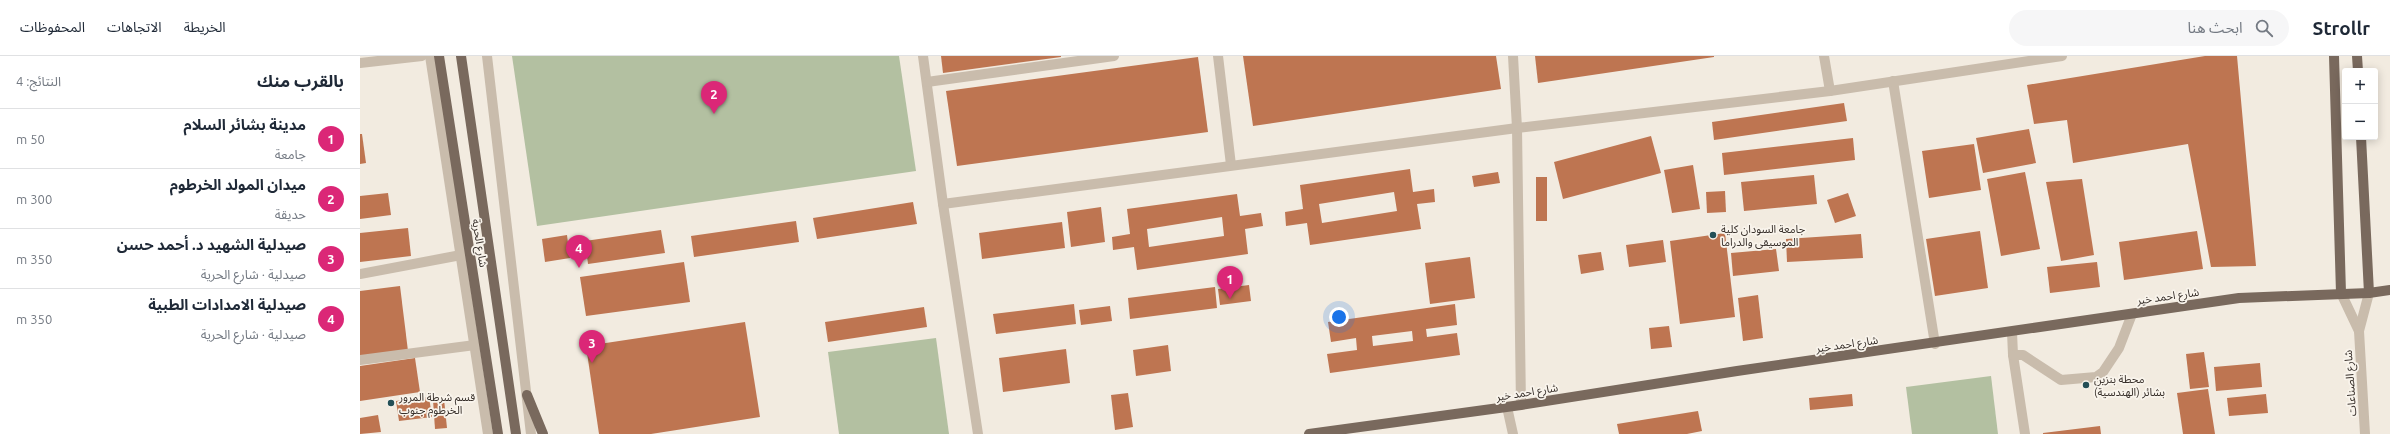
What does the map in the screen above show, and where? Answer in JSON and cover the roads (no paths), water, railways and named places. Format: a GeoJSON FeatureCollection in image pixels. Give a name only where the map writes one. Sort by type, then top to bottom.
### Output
{"type":"FeatureCollection","features":[{"type":"Feature","properties":{"kind":"main road","name":"شارع الحرية"},"geometry":{"type":"LineString","coordinates":[[439,56],[498,434]]}},
{"type":"Feature","properties":{"kind":"main road","name":"شارع الحرية"},"geometry":{"type":"LineString","coordinates":[[462,56],[516,434]]}},
{"type":"Feature","properties":{"kind":"main road"},"geometry":{"type":"LineString","coordinates":[[2334,56],[2341,293]]}},
{"type":"Feature","properties":{"kind":"main road"},"geometry":{"type":"LineString","coordinates":[[2357,56],[2358,68]]}},
{"type":"Feature","properties":{"kind":"main road"},"geometry":{"type":"LineString","coordinates":[[2361,140],[2370,293]]}},
{"type":"Feature","properties":{"kind":"main road","name":"شارع احمد خير"},"geometry":{"type":"LineString","coordinates":[[1308,434],[1508,407],[1737,371],[1934,344],[2239,298],[2370,293],[2390,290]]}},
{"type":"Feature","properties":{"kind":"main road"},"geometry":{"type":"LineString","coordinates":[[527,395],[543,434]]}},
{"type":"Feature","properties":{"kind":"street"},"geometry":{"type":"LineString","coordinates":[[360,63],[422,56]]}},
{"type":"Feature","properties":{"kind":"street"},"geometry":{"type":"LineString","coordinates":[[430,56],[488,434]]}},
{"type":"Feature","properties":{"kind":"street"},"geometry":{"type":"LineString","coordinates":[[487,56],[531,434]]}},
{"type":"Feature","properties":{"kind":"street"},"geometry":{"type":"LineString","coordinates":[[923,56],[942,204],[978,434]]}},
{"type":"Feature","properties":{"kind":"street"},"geometry":{"type":"LineString","coordinates":[[926,82],[1114,56]]}},
{"type":"Feature","properties":{"kind":"street"},"geometry":{"type":"LineString","coordinates":[[1218,56],[1231,165]]}},
{"type":"Feature","properties":{"kind":"street"},"geometry":{"type":"LineString","coordinates":[[1513,56],[1517,128],[1521,405]]}},
{"type":"Feature","properties":{"kind":"street"},"geometry":{"type":"LineString","coordinates":[[1824,56],[1830,91]]}},
{"type":"Feature","properties":{"kind":"street"},"geometry":{"type":"LineString","coordinates":[[942,204],[1517,128],[1830,91],[2062,56]]}},
{"type":"Feature","properties":{"kind":"street"},"geometry":{"type":"LineString","coordinates":[[1893,81],[1934,344]]}},
{"type":"Feature","properties":{"kind":"street"},"geometry":{"type":"LineString","coordinates":[[360,274],[461,255]]}},
{"type":"Feature","properties":{"kind":"street"},"geometry":{"type":"LineString","coordinates":[[2341,293],[2359,331]]}},
{"type":"Feature","properties":{"kind":"street"},"geometry":{"type":"LineString","coordinates":[[2359,331],[2370,293]]}},
{"type":"Feature","properties":{"kind":"street"},"geometry":{"type":"LineString","coordinates":[[2013,355],[2023,355],[2061,380],[2096,377],[2103,372],[2119,348],[2132,314]]}},
{"type":"Feature","properties":{"kind":"street","name":"شارع الصناعات"},"geometry":{"type":"LineString","coordinates":[[2359,331],[2365,434]]}},
{"type":"Feature","properties":{"kind":"street"},"geometry":{"type":"LineString","coordinates":[[2012,332],[2013,355],[2025,434]]}},
{"type":"Feature","properties":{"kind":"street"},"geometry":{"type":"LineString","coordinates":[[360,360],[475,345]]}},
{"type":"Feature","properties":{"kind":"street"},"geometry":{"type":"LineString","coordinates":[[1508,407],[1513,434]]}},
{"type":"Feature","properties":{"kind":"place","name":"ميدان المولد الخرطوم"},"geometry":{"type":"Point","coordinates":[714,114]}},
{"type":"Feature","properties":{"kind":"place","name":"جامعة السودان كلية الموسيقى والدراما"},"geometry":{"type":"Point","coordinates":[1713,235]}},
{"type":"Feature","properties":{"kind":"place","name":"صيدلية الامدادات الطبية"},"geometry":{"type":"Point","coordinates":[579,268]}},
{"type":"Feature","properties":{"kind":"place","name":"مدينة بشائر السلام"},"geometry":{"type":"Point","coordinates":[1230,299]}},
{"type":"Feature","properties":{"kind":"place","name":"صيدلية الشهيد د. أحمد حسن"},"geometry":{"type":"Point","coordinates":[592,363]}},
{"type":"Feature","properties":{"kind":"place","name":"محطة بنزين بشائر (الهندسية)"},"geometry":{"type":"Point","coordinates":[2086,385]}},
{"type":"Feature","properties":{"kind":"place","name":"قسم شرطة المرور الخرطوم جنوب"},"geometry":{"type":"Point","coordinates":[391,403]}}]}
